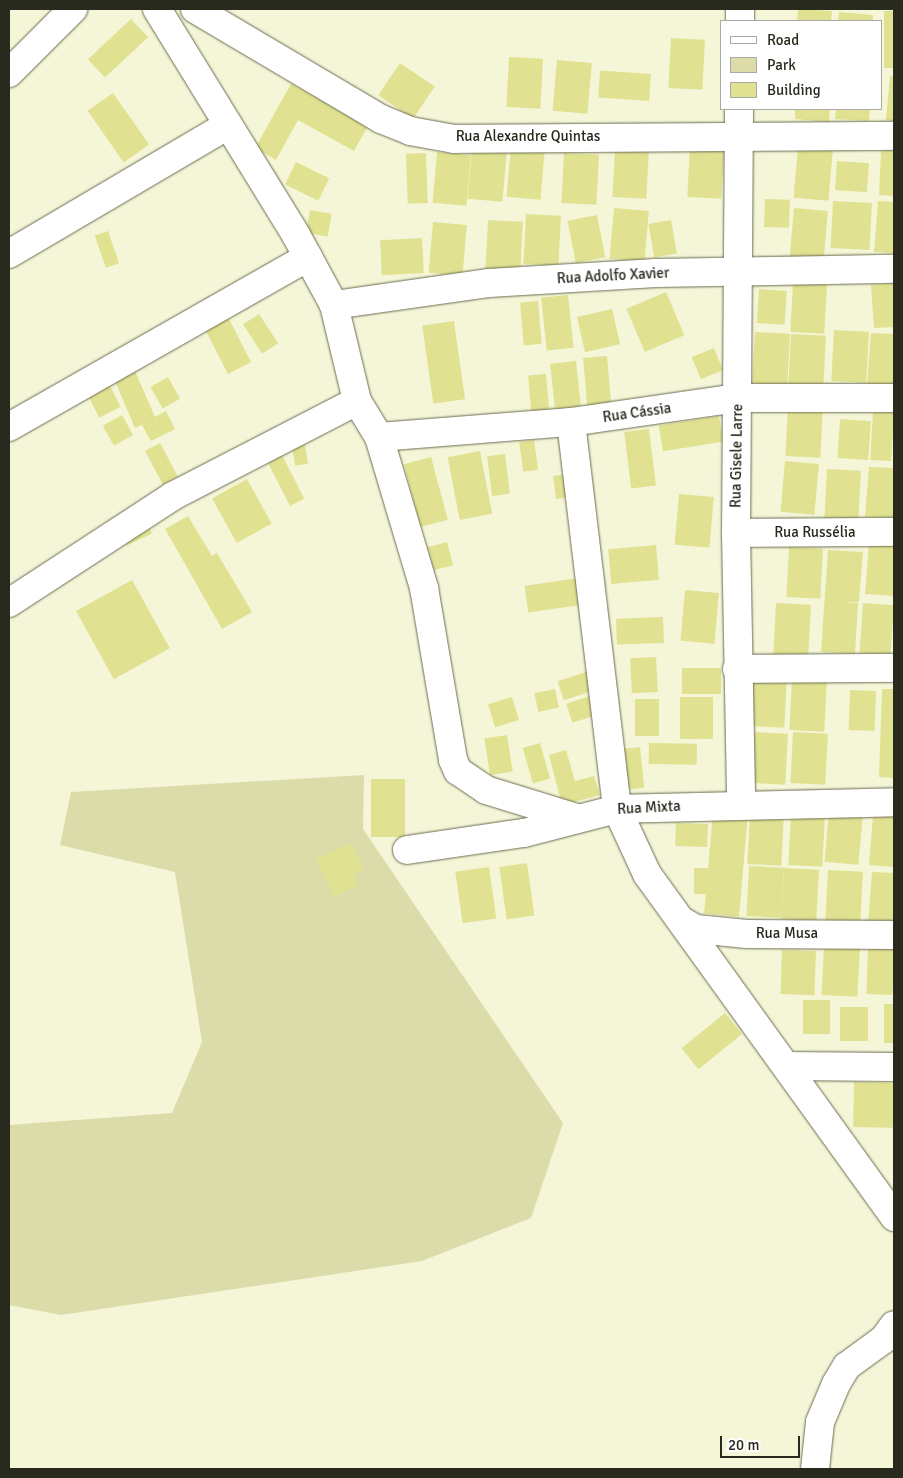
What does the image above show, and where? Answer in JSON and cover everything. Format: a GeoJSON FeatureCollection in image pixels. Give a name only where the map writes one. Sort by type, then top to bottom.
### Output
{"type":"FeatureCollection","features":[{"type":"Feature","properties":{"kind":"street"},"geometry":{"type":"LineString","coordinates":[[9,72],[73,9]]}},
{"type":"Feature","properties":{"kind":"street"},"geometry":{"type":"LineString","coordinates":[[157,9],[308,257],[334,305],[357,401],[379,437],[424,588],[453,760],[458,771],[486,790],[573,817]]}},
{"type":"Feature","properties":{"kind":"street","name":"Rua Alexandre Quintas"},"geometry":{"type":"LineString","coordinates":[[195,9],[381,119],[410,131],[454,139],[740,135],[894,136]]}},
{"type":"Feature","properties":{"kind":"street","name":"Rua Gisele Larre"},"geometry":{"type":"LineString","coordinates":[[739,110],[736,533],[737,669],[741,804]]}},
{"type":"Feature","properties":{"kind":"street"},"geometry":{"type":"LineString","coordinates":[[9,254],[228,125]]}},
{"type":"Feature","properties":{"kind":"street"},"geometry":{"type":"LineString","coordinates":[[9,426],[308,257]]}},
{"type":"Feature","properties":{"kind":"street","name":"Rua Adolfo Xavier"},"geometry":{"type":"LineString","coordinates":[[334,305],[489,283],[737,271],[894,269]]}},
{"type":"Feature","properties":{"kind":"street","name":"Rua Cássia"},"geometry":{"type":"LineString","coordinates":[[379,437],[571,422],[738,398],[894,398]]}},
{"type":"Feature","properties":{"kind":"street"},"geometry":{"type":"LineString","coordinates":[[9,603],[174,496],[357,401]]}},
{"type":"Feature","properties":{"kind":"street"},"geometry":{"type":"LineString","coordinates":[[571,422],[617,808],[647,874],[890,1206]]}},
{"type":"Feature","properties":{"kind":"street","name":"Rua Russélia"},"geometry":{"type":"LineString","coordinates":[[736,533],[894,532]]}},
{"type":"Feature","properties":{"kind":"street"},"geometry":{"type":"LineString","coordinates":[[737,669],[894,668]]}},
{"type":"Feature","properties":{"kind":"street","name":"Rua Mixta"},"geometry":{"type":"LineString","coordinates":[[407,850],[524,833],[573,817],[617,808],[894,802]]}},
{"type":"Feature","properties":{"kind":"street","name":"Rua Musa"},"geometry":{"type":"LineString","coordinates":[[682,920],[696,928],[747,934],[894,935]]}},
{"type":"Feature","properties":{"kind":"street"},"geometry":{"type":"LineString","coordinates":[[786,1066],[894,1066]]}},
{"type":"Feature","properties":{"kind":"street"},"geometry":{"type":"LineString","coordinates":[[816,1469],[820,1422],[836,1384],[847,1366],[891,1334]]}},
{"type":"Feature","properties":{"kind":"green space"},"geometry":{"type":"Polygon","coordinates":[[[364,775],[363,829],[563,1123],[531,1218],[422,1261],[61,1315],[9,1305],[9,1125],[172,1113],[202,1042],[175,872],[60,845],[71,792],[364,775]]]}},
{"type":"Feature","properties":{"kind":"building"},"geometry":{"type":"Polygon","coordinates":[[[798,9],[832,11],[831,20],[797,20],[798,9]]]}},
{"type":"Feature","properties":{"kind":"building"},"geometry":{"type":"Polygon","coordinates":[[[884,11],[894,11],[894,68],[884,68],[884,11]]]}},
{"type":"Feature","properties":{"kind":"building"},"geometry":{"type":"Polygon","coordinates":[[[839,12],[873,15],[873,20],[838,20],[839,12]]]}},
{"type":"Feature","properties":{"kind":"building"},"geometry":{"type":"Polygon","coordinates":[[[131,19],[148,37],[105,78],[88,59],[131,19]]]}},
{"type":"Feature","properties":{"kind":"building"},"geometry":{"type":"Polygon","coordinates":[[[671,38],[705,40],[702,90],[668,88],[671,38]]]}},
{"type":"Feature","properties":{"kind":"building"},"geometry":{"type":"Polygon","coordinates":[[[509,57],[543,59],[540,109],[506,107],[509,57]]]}},
{"type":"Feature","properties":{"kind":"building"},"geometry":{"type":"Polygon","coordinates":[[[557,60],[592,63],[587,114],[553,111],[557,60]]]}},
{"type":"Feature","properties":{"kind":"building"},"geometry":{"type":"Polygon","coordinates":[[[400,63],[435,86],[413,119],[378,95],[400,63]]]}},
{"type":"Feature","properties":{"kind":"building"},"geometry":{"type":"Polygon","coordinates":[[[600,70],[651,74],[649,101],[598,97],[600,70]]]}},
{"type":"Feature","properties":{"kind":"building"},"geometry":{"type":"Polygon","coordinates":[[[890,76],[894,77],[894,121],[886,120],[890,76]]]}},
{"type":"Feature","properties":{"kind":"building"},"geometry":{"type":"Polygon","coordinates":[[[291,84],[368,126],[354,151],[298,120],[276,160],[255,148],[291,84]]]}},
{"type":"Feature","properties":{"kind":"building"},"geometry":{"type":"Polygon","coordinates":[[[113,93],[149,145],[124,162],[88,111],[113,93]]]}},
{"type":"Feature","properties":{"kind":"building"},"geometry":{"type":"Polygon","coordinates":[[[795,110],[830,110],[829,122],[795,119],[795,110]]]}},
{"type":"Feature","properties":{"kind":"building"},"geometry":{"type":"Polygon","coordinates":[[[836,110],[870,110],[869,121],[835,119],[836,110]]]}},
{"type":"Feature","properties":{"kind":"building"},"geometry":{"type":"Polygon","coordinates":[[[511,146],[545,149],[540,200],[507,197],[511,146]]]}},
{"type":"Feature","properties":{"kind":"building"},"geometry":{"type":"Polygon","coordinates":[[[690,146],[724,148],[721,199],[687,197],[690,146]]]}},
{"type":"Feature","properties":{"kind":"building"},"geometry":{"type":"Polygon","coordinates":[[[615,147],[649,149],[646,199],[612,197],[615,147]]]}},
{"type":"Feature","properties":{"kind":"building"},"geometry":{"type":"Polygon","coordinates":[[[798,147],[833,150],[828,201],[794,198],[798,147]]]}},
{"type":"Feature","properties":{"kind":"building"},"geometry":{"type":"Polygon","coordinates":[[[472,148],[507,151],[502,202],[468,199],[472,148]]]}},
{"type":"Feature","properties":{"kind":"building"},"geometry":{"type":"Polygon","coordinates":[[[894,150],[894,196],[879,195],[881,151],[894,150]]]}},
{"type":"Feature","properties":{"kind":"building"},"geometry":{"type":"Polygon","coordinates":[[[437,152],[471,155],[466,206],[433,203],[437,152]]]}},
{"type":"Feature","properties":{"kind":"building"},"geometry":{"type":"Polygon","coordinates":[[[426,153],[428,203],[408,204],[406,154],[426,153]]]}},
{"type":"Feature","properties":{"kind":"building"},"geometry":{"type":"Polygon","coordinates":[[[564,153],[599,155],[596,205],[561,203],[564,153]]]}},
{"type":"Feature","properties":{"kind":"building"},"geometry":{"type":"Polygon","coordinates":[[[837,161],[869,163],[867,192],[835,190],[837,161]]]}},
{"type":"Feature","properties":{"kind":"building"},"geometry":{"type":"Polygon","coordinates":[[[296,162],[329,178],[318,201],[285,184],[296,162]]]}},
{"type":"Feature","properties":{"kind":"building"},"geometry":{"type":"Polygon","coordinates":[[[765,199],[790,200],[789,228],[764,227],[765,199]]]}},
{"type":"Feature","properties":{"kind":"building"},"geometry":{"type":"Polygon","coordinates":[[[833,201],[872,203],[869,250],[831,248],[833,201]]]}},
{"type":"Feature","properties":{"kind":"building"},"geometry":{"type":"Polygon","coordinates":[[[878,201],[894,202],[894,253],[874,252],[878,201]]]}},
{"type":"Feature","properties":{"kind":"building"},"geometry":{"type":"Polygon","coordinates":[[[614,208],[649,211],[644,262],[610,259],[614,208]]]}},
{"type":"Feature","properties":{"kind":"building"},"geometry":{"type":"Polygon","coordinates":[[[794,208],[828,211],[823,262],[790,259],[794,208]]]}},
{"type":"Feature","properties":{"kind":"building"},"geometry":{"type":"Polygon","coordinates":[[[310,210],[332,214],[328,236],[306,233],[310,210]]]}},
{"type":"Feature","properties":{"kind":"building"},"geometry":{"type":"Polygon","coordinates":[[[526,214],[561,216],[558,266],[523,264],[526,214]]]}},
{"type":"Feature","properties":{"kind":"building"},"geometry":{"type":"Polygon","coordinates":[[[597,215],[605,257],[576,263],[568,221],[597,215]]]}},
{"type":"Feature","properties":{"kind":"building"},"geometry":{"type":"Polygon","coordinates":[[[488,220],[523,222],[520,272],[485,270],[488,220]]]}},
{"type":"Feature","properties":{"kind":"building"},"geometry":{"type":"Polygon","coordinates":[[[671,220],[677,253],[654,257],[648,224],[671,220]]]}},
{"type":"Feature","properties":{"kind":"building"},"geometry":{"type":"Polygon","coordinates":[[[433,222],[467,225],[462,276],[429,273],[433,222]]]}},
{"type":"Feature","properties":{"kind":"building"},"geometry":{"type":"Polygon","coordinates":[[[108,231],[119,263],[106,268],[95,236],[108,231]]]}},
{"type":"Feature","properties":{"kind":"building"},"geometry":{"type":"Polygon","coordinates":[[[422,238],[424,273],[382,275],[380,240],[422,238]]]}},
{"type":"Feature","properties":{"kind":"building"},"geometry":{"type":"Polygon","coordinates":[[[793,282],[827,284],[824,334],[790,332],[793,282]]]}},
{"type":"Feature","properties":{"kind":"building"},"geometry":{"type":"Polygon","coordinates":[[[894,283],[894,327],[874,328],[871,285],[894,283]]]}},
{"type":"Feature","properties":{"kind":"building"},"geometry":{"type":"Polygon","coordinates":[[[759,289],[787,291],[785,325],[757,323],[759,289]]]}},
{"type":"Feature","properties":{"kind":"building"},"geometry":{"type":"Polygon","coordinates":[[[666,292],[684,335],[645,352],[626,309],[666,292]]]}},
{"type":"Feature","properties":{"kind":"building"},"geometry":{"type":"Polygon","coordinates":[[[568,295],[574,348],[547,351],[541,298],[568,295]]]}},
{"type":"Feature","properties":{"kind":"building"},"geometry":{"type":"Polygon","coordinates":[[[538,301],[542,344],[524,345],[520,303],[538,301]]]}},
{"type":"Feature","properties":{"kind":"building"},"geometry":{"type":"Polygon","coordinates":[[[612,309],[620,344],[585,352],[577,317],[612,309]]]}},
{"type":"Feature","properties":{"kind":"building"},"geometry":{"type":"Polygon","coordinates":[[[259,314],[278,343],[262,354],[243,324],[259,314]]]}},
{"type":"Feature","properties":{"kind":"building"},"geometry":{"type":"Polygon","coordinates":[[[227,315],[251,362],[228,374],[204,327],[227,315]]]}},
{"type":"Feature","properties":{"kind":"building"},"geometry":{"type":"Polygon","coordinates":[[[454,321],[465,399],[433,404],[422,325],[454,321]]]}},
{"type":"Feature","properties":{"kind":"building"},"geometry":{"type":"Polygon","coordinates":[[[834,330],[869,332],[866,383],[831,381],[834,330]]]}},
{"type":"Feature","properties":{"kind":"building"},"geometry":{"type":"Polygon","coordinates":[[[755,332],[790,334],[787,385],[752,383],[755,332]]]}},
{"type":"Feature","properties":{"kind":"building"},"geometry":{"type":"Polygon","coordinates":[[[871,333],[894,334],[894,385],[867,384],[871,333]]]}},
{"type":"Feature","properties":{"kind":"building"},"geometry":{"type":"Polygon","coordinates":[[[791,334],[826,336],[823,387],[788,385],[791,334]]]}},
{"type":"Feature","properties":{"kind":"building"},"geometry":{"type":"Polygon","coordinates":[[[714,348],[723,370],[701,379],[692,357],[714,348]]]}},
{"type":"Feature","properties":{"kind":"building"},"geometry":{"type":"Polygon","coordinates":[[[607,356],[612,411],[588,413],[583,358],[607,356]]]}},
{"type":"Feature","properties":{"kind":"building"},"geometry":{"type":"Polygon","coordinates":[[[576,361],[582,415],[556,417],[550,364],[576,361]]]}},
{"type":"Feature","properties":{"kind":"building"},"geometry":{"type":"Polygon","coordinates":[[[131,362],[155,417],[166,411],[175,429],[151,441],[142,425],[135,428],[111,372],[131,362]]]}},
{"type":"Feature","properties":{"kind":"building"},"geometry":{"type":"Polygon","coordinates":[[[546,374],[550,417],[532,418],[528,376],[546,374]]]}},
{"type":"Feature","properties":{"kind":"building"},"geometry":{"type":"Polygon","coordinates":[[[168,377],[180,399],[163,409],[151,387],[168,377]]]}},
{"type":"Feature","properties":{"kind":"building"},"geometry":{"type":"Polygon","coordinates":[[[107,380],[121,407],[99,418],[86,391],[107,380]]]}},
{"type":"Feature","properties":{"kind":"building"},"geometry":{"type":"Polygon","coordinates":[[[788,406],[823,408],[820,458],[785,456],[788,406]]]}},
{"type":"Feature","properties":{"kind":"building"},"geometry":{"type":"Polygon","coordinates":[[[873,409],[894,410],[891,461],[870,460],[873,409]]]}},
{"type":"Feature","properties":{"kind":"building"},"geometry":{"type":"Polygon","coordinates":[[[122,415],[133,435],[114,446],[103,426],[122,415]]]}},
{"type":"Feature","properties":{"kind":"building"},"geometry":{"type":"Polygon","coordinates":[[[719,416],[723,442],[663,451],[659,426],[719,416]]]}},
{"type":"Feature","properties":{"kind":"building"},"geometry":{"type":"Polygon","coordinates":[[[840,419],[871,421],[868,460],[837,458],[840,419]]]}},
{"type":"Feature","properties":{"kind":"building"},"geometry":{"type":"Polygon","coordinates":[[[649,429],[656,486],[631,489],[624,432],[649,429]]]}},
{"type":"Feature","properties":{"kind":"building"},"geometry":{"type":"Polygon","coordinates":[[[534,440],[538,470],[523,472],[519,442],[534,440]]]}},
{"type":"Feature","properties":{"kind":"building"},"geometry":{"type":"Polygon","coordinates":[[[160,443],[178,477],[163,485],[145,451],[160,443]]]}},
{"type":"Feature","properties":{"kind":"building"},"geometry":{"type":"Polygon","coordinates":[[[305,445],[308,464],[295,466],[292,447],[305,445]]]}},
{"type":"Feature","properties":{"kind":"building"},"geometry":{"type":"Polygon","coordinates":[[[480,451],[492,514],[460,520],[448,457],[480,451]]]}},
{"type":"Feature","properties":{"kind":"building"},"geometry":{"type":"Polygon","coordinates":[[[505,454],[510,494],[492,496],[487,456],[505,454]]]}},
{"type":"Feature","properties":{"kind":"building"},"geometry":{"type":"Polygon","coordinates":[[[282,455],[304,499],[290,506],[268,462],[282,455]]]}},
{"type":"Feature","properties":{"kind":"building"},"geometry":{"type":"Polygon","coordinates":[[[431,457],[448,520],[421,527],[404,464],[431,457]]]}},
{"type":"Feature","properties":{"kind":"building"},"geometry":{"type":"Polygon","coordinates":[[[785,461],[819,464],[814,515],[781,512],[785,461]]]}},
{"type":"Feature","properties":{"kind":"building"},"geometry":{"type":"Polygon","coordinates":[[[869,467],[894,468],[894,519],[865,517],[869,467]]]}},
{"type":"Feature","properties":{"kind":"building"},"geometry":{"type":"Polygon","coordinates":[[[827,469],[861,471],[858,522],[824,520],[827,469]]]}},
{"type":"Feature","properties":{"kind":"building"},"geometry":{"type":"Polygon","coordinates":[[[570,474],[573,497],[556,499],[553,476],[570,474]]]}},
{"type":"Feature","properties":{"kind":"building"},"geometry":{"type":"Polygon","coordinates":[[[247,479],[272,524],[237,543],[212,498],[247,479]]]}},
{"type":"Feature","properties":{"kind":"building"},"geometry":{"type":"Polygon","coordinates":[[[679,494],[714,497],[709,548],[675,545],[679,494]]]}},
{"type":"Feature","properties":{"kind":"building"},"geometry":{"type":"Polygon","coordinates":[[[188,516],[212,556],[217,553],[252,612],[222,629],[165,529],[188,516]]]}},
{"type":"Feature","properties":{"kind":"building"},"geometry":{"type":"Polygon","coordinates":[[[145,518],[152,533],[127,545],[120,530],[145,518]]]}},
{"type":"Feature","properties":{"kind":"building"},"geometry":{"type":"Polygon","coordinates":[[[447,542],[453,565],[434,570],[428,547],[447,542]]]}},
{"type":"Feature","properties":{"kind":"building"},"geometry":{"type":"Polygon","coordinates":[[[869,543],[894,545],[894,596],[865,594],[869,543]]]}},
{"type":"Feature","properties":{"kind":"building"},"geometry":{"type":"Polygon","coordinates":[[[656,545],[659,580],[611,584],[608,549],[656,545]]]}},
{"type":"Feature","properties":{"kind":"building"},"geometry":{"type":"Polygon","coordinates":[[[789,547],[823,549],[820,599],[786,597],[789,547]]]}},
{"type":"Feature","properties":{"kind":"building"},"geometry":{"type":"Polygon","coordinates":[[[828,550],[863,552],[859,602],[845,602],[858,603],[855,654],[821,652],[828,550]]]}},
{"type":"Feature","properties":{"kind":"building"},"geometry":{"type":"Polygon","coordinates":[[[579,578],[583,605],[528,612],[525,586],[579,578]]]}},
{"type":"Feature","properties":{"kind":"building"},"geometry":{"type":"Polygon","coordinates":[[[132,580],[170,648],[114,679],[76,611],[132,580]]]}},
{"type":"Feature","properties":{"kind":"building"},"geometry":{"type":"Polygon","coordinates":[[[685,590],[719,593],[714,644],[681,641],[685,590]]]}},
{"type":"Feature","properties":{"kind":"building"},"geometry":{"type":"Polygon","coordinates":[[[776,603],[811,605],[808,656],[773,654],[776,603]]]}},
{"type":"Feature","properties":{"kind":"building"},"geometry":{"type":"Polygon","coordinates":[[[863,603],[894,605],[890,655],[860,653],[863,603]]]}},
{"type":"Feature","properties":{"kind":"building"},"geometry":{"type":"Polygon","coordinates":[[[663,617],[664,643],[617,645],[616,619],[663,617]]]}},
{"type":"Feature","properties":{"kind":"building"},"geometry":{"type":"Polygon","coordinates":[[[656,657],[658,692],[632,693],[630,658],[656,657]]]}},
{"type":"Feature","properties":{"kind":"building"},"geometry":{"type":"Polygon","coordinates":[[[682,668],[721,668],[721,694],[682,694],[682,668]]]}},
{"type":"Feature","properties":{"kind":"building"},"geometry":{"type":"Polygon","coordinates":[[[589,671],[595,690],[564,700],[558,681],[589,671]]]}},
{"type":"Feature","properties":{"kind":"building"},"geometry":{"type":"Polygon","coordinates":[[[753,675],[787,677],[784,728],[750,726],[753,675]]]}},
{"type":"Feature","properties":{"kind":"building"},"geometry":{"type":"Polygon","coordinates":[[[792,679],[827,681],[824,732],[789,730],[792,679]]]}},
{"type":"Feature","properties":{"kind":"building"},"geometry":{"type":"Polygon","coordinates":[[[555,689],[559,708],[538,712],[534,693],[555,689]]]}},
{"type":"Feature","properties":{"kind":"building"},"geometry":{"type":"Polygon","coordinates":[[[882,689],[894,689],[894,778],[879,777],[882,689]]]}},
{"type":"Feature","properties":{"kind":"building"},"geometry":{"type":"Polygon","coordinates":[[[850,690],[876,691],[875,731],[849,730],[850,690]]]}},
{"type":"Feature","properties":{"kind":"building"},"geometry":{"type":"Polygon","coordinates":[[[590,696],[596,715],[572,723],[566,704],[590,696]]]}},
{"type":"Feature","properties":{"kind":"building"},"geometry":{"type":"Polygon","coordinates":[[[512,697],[519,720],[495,727],[488,704],[512,697]]]}},
{"type":"Feature","properties":{"kind":"building"},"geometry":{"type":"Polygon","coordinates":[[[680,697],[713,697],[713,739],[680,739],[680,697]]]}},
{"type":"Feature","properties":{"kind":"building"},"geometry":{"type":"Polygon","coordinates":[[[635,699],[659,699],[659,736],[635,736],[635,699]]]}},
{"type":"Feature","properties":{"kind":"building"},"geometry":{"type":"Polygon","coordinates":[[[754,732],[788,734],[785,785],[751,783],[754,732]]]}},
{"type":"Feature","properties":{"kind":"building"},"geometry":{"type":"Polygon","coordinates":[[[793,732],[828,734],[825,785],[790,783],[793,732]]]}},
{"type":"Feature","properties":{"kind":"building"},"geometry":{"type":"Polygon","coordinates":[[[507,735],[513,772],[490,775],[484,739],[507,735]]]}},
{"type":"Feature","properties":{"kind":"building"},"geometry":{"type":"Polygon","coordinates":[[[540,743],[550,779],[533,784],[523,748],[540,743]]]}},
{"type":"Feature","properties":{"kind":"building"},"geometry":{"type":"Polygon","coordinates":[[[649,743],[697,744],[697,765],[649,764],[649,743]]]}},
{"type":"Feature","properties":{"kind":"building"},"geometry":{"type":"Polygon","coordinates":[[[640,747],[644,788],[623,790],[619,749],[640,747]]]}},
{"type":"Feature","properties":{"kind":"building"},"geometry":{"type":"Polygon","coordinates":[[[566,750],[575,781],[594,776],[600,795],[562,805],[549,755],[566,750]]]}},
{"type":"Feature","properties":{"kind":"building"},"geometry":{"type":"Polygon","coordinates":[[[371,779],[405,779],[405,837],[371,837],[371,779]]]}},
{"type":"Feature","properties":{"kind":"building"},"geometry":{"type":"Polygon","coordinates":[[[829,811],[863,814],[858,865],[825,862],[829,811]]]}},
{"type":"Feature","properties":{"kind":"building"},"geometry":{"type":"Polygon","coordinates":[[[713,812],[748,815],[739,917],[704,914],[713,812]]]}},
{"type":"Feature","properties":{"kind":"building"},"geometry":{"type":"Polygon","coordinates":[[[750,813],[784,815],[781,866],[747,864],[750,813]]]}},
{"type":"Feature","properties":{"kind":"building"},"geometry":{"type":"Polygon","coordinates":[[[791,814],[825,816],[822,867],[788,865],[791,814]]]}},
{"type":"Feature","properties":{"kind":"building"},"geometry":{"type":"Polygon","coordinates":[[[873,815],[894,816],[894,867],[869,865],[873,815]]]}},
{"type":"Feature","properties":{"kind":"building"},"geometry":{"type":"Polygon","coordinates":[[[676,823],[708,824],[707,847],[675,846],[676,823]]]}},
{"type":"Feature","properties":{"kind":"building"},"geometry":{"type":"Polygon","coordinates":[[[351,843],[364,870],[354,875],[358,885],[334,897],[316,859],[351,843]]]}},
{"type":"Feature","properties":{"kind":"building"},"geometry":{"type":"Polygon","coordinates":[[[527,863],[534,915],[507,919],[499,867],[527,863]]]}},
{"type":"Feature","properties":{"kind":"building"},"geometry":{"type":"Polygon","coordinates":[[[749,866],[784,868],[781,918],[746,916],[749,866]]]}},
{"type":"Feature","properties":{"kind":"building"},"geometry":{"type":"Polygon","coordinates":[[[489,867],[496,918],[463,923],[455,872],[489,867]]]}},
{"type":"Feature","properties":{"kind":"building"},"geometry":{"type":"Polygon","coordinates":[[[694,868],[709,868],[709,894],[694,894],[694,868]]]}},
{"type":"Feature","properties":{"kind":"building"},"geometry":{"type":"Polygon","coordinates":[[[784,868],[819,870],[816,921],[781,919],[784,868]]]}},
{"type":"Feature","properties":{"kind":"building"},"geometry":{"type":"Polygon","coordinates":[[[828,870],[863,872],[860,923],[825,921],[828,870]]]}},
{"type":"Feature","properties":{"kind":"building"},"geometry":{"type":"Polygon","coordinates":[[[872,872],[894,873],[894,924],[868,923],[872,872]]]}},
{"type":"Feature","properties":{"kind":"building"},"geometry":{"type":"Polygon","coordinates":[[[824,947],[860,949],[857,997],[821,995],[824,947]]]}},
{"type":"Feature","properties":{"kind":"building"},"geometry":{"type":"Polygon","coordinates":[[[868,947],[894,948],[892,995],[866,994],[868,947]]]}},
{"type":"Feature","properties":{"kind":"building"},"geometry":{"type":"Polygon","coordinates":[[[782,950],[816,951],[814,995],[780,994],[782,950]]]}},
{"type":"Feature","properties":{"kind":"building"},"geometry":{"type":"Polygon","coordinates":[[[803,1000],[830,1000],[830,1034],[803,1034],[803,1000]]]}},
{"type":"Feature","properties":{"kind":"building"},"geometry":{"type":"Polygon","coordinates":[[[884,1004],[894,1004],[894,1043],[884,1043],[884,1004]]]}},
{"type":"Feature","properties":{"kind":"building"},"geometry":{"type":"Polygon","coordinates":[[[840,1007],[868,1007],[868,1041],[840,1041],[840,1007]]]}},
{"type":"Feature","properties":{"kind":"building"},"geometry":{"type":"Polygon","coordinates":[[[725,1013],[742,1034],[698,1069],[681,1048],[725,1013]]]}},
{"type":"Feature","properties":{"kind":"building"},"geometry":{"type":"Polygon","coordinates":[[[854,1082],[894,1083],[893,1128],[853,1127],[854,1082]]]}}]}
